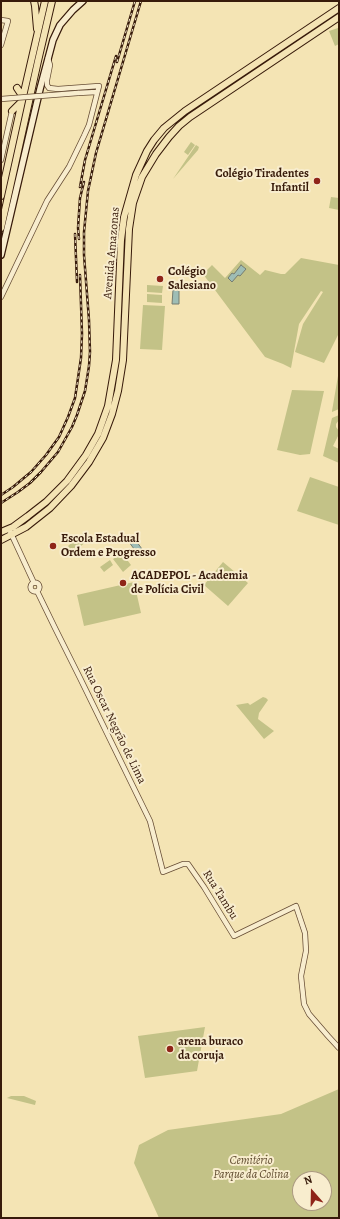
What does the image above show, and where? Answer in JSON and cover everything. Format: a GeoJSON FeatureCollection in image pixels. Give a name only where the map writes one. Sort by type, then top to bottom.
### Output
{"type":"FeatureCollection","features":[{"type":"Feature","properties":{"kind":"main road"},"geometry":{"type":"LineString","coordinates":[[34,1],[38,35]]}},
{"type":"Feature","properties":{"kind":"main road"},"geometry":{"type":"LineString","coordinates":[[1,196],[22,99],[46,1]]}},
{"type":"Feature","properties":{"kind":"main road"},"geometry":{"type":"LineString","coordinates":[[1,228],[52,1]]}},
{"type":"Feature","properties":{"kind":"main road"},"geometry":{"type":"LineString","coordinates":[[1,255],[40,88],[53,40],[60,25],[83,1]]}},
{"type":"Feature","properties":{"kind":"main road","name":"Avenida Amazonas"},"geometry":{"type":"LineString","coordinates":[[1,540],[46,502],[67,481],[98,434],[108,406],[116,360],[124,217],[136,175],[147,151],[164,128],[185,111],[339,8]]}},
{"type":"Feature","properties":{"kind":"main road","name":"Avenida Amazonas"},"geometry":{"type":"LineString","coordinates":[[1,532],[10,532],[26,527],[50,508],[71,486],[89,462],[103,438],[112,414],[118,391],[123,360],[129,229],[133,203],[142,177],[156,154],[169,137],[190,116],[339,17]]}},
{"type":"Feature","properties":{"kind":"main road"},"geometry":{"type":"LineString","coordinates":[[17,88],[22,99]]}},
{"type":"Feature","properties":{"kind":"main road"},"geometry":{"type":"LineString","coordinates":[[12,111],[22,99]]}},
{"type":"Feature","properties":{"kind":"street"},"geometry":{"type":"LineString","coordinates":[[1,20],[8,22],[1,45]]}},
{"type":"Feature","properties":{"kind":"street"},"geometry":{"type":"LineString","coordinates":[[1,297],[47,201],[69,166],[84,136],[89,125],[99,86],[58,89],[49,88],[47,85],[50,65],[48,58]]}},
{"type":"Feature","properties":{"kind":"street"},"geometry":{"type":"LineString","coordinates":[[1,99],[97,92]]}},
{"type":"Feature","properties":{"kind":"street"},"geometry":{"type":"LineString","coordinates":[[1,160],[12,111]]}},
{"type":"Feature","properties":{"kind":"street","name":"Rua Oscar Negrão de Lima"},"geometry":{"type":"LineString","coordinates":[[10,532],[34,583],[36,582],[39,584],[40,587],[37,590],[150,821],[163,872],[183,864],[188,864]]}},
{"type":"Feature","properties":{"kind":"street","name":"Rua Tambu"},"geometry":{"type":"LineString","coordinates":[[188,864],[204,886],[234,936],[296,906],[305,933],[306,951],[301,976],[304,1004],[309,1014],[339,1048]]}},
{"type":"Feature","properties":{"kind":"green space"},"geometry":{"type":"Polygon","coordinates":[[[338,28],[339,44],[335,46],[329,31],[338,28]]]}},
{"type":"Feature","properties":{"kind":"green space"},"geometry":{"type":"Polygon","coordinates":[[[191,142],[195,145],[188,155],[184,152],[191,142]]]}},
{"type":"Feature","properties":{"kind":"green space"},"geometry":{"type":"Polygon","coordinates":[[[196,145],[199,147],[198,150],[173,179],[196,145]]]}},
{"type":"Feature","properties":{"kind":"green space"},"geometry":{"type":"Polygon","coordinates":[[[331,197],[339,198],[339,210],[329,208],[331,197]]]}},
{"type":"Feature","properties":{"kind":"green space"},"geometry":{"type":"Polygon","coordinates":[[[301,258],[339,265],[339,333],[324,363],[295,352],[303,324],[323,292],[321,291],[299,324],[291,368],[265,357],[203,274],[212,265],[225,278],[241,260],[260,275],[265,270],[285,274],[301,258]]]}},
{"type":"Feature","properties":{"kind":"green space"},"geometry":{"type":"Polygon","coordinates":[[[147,285],[163,286],[162,293],[147,292],[147,285]]]}},
{"type":"Feature","properties":{"kind":"green space"},"geometry":{"type":"Polygon","coordinates":[[[147,294],[162,295],[162,303],[147,302],[147,294]]]}},
{"type":"Feature","properties":{"kind":"green space"},"geometry":{"type":"Polygon","coordinates":[[[143,305],[165,306],[162,350],[140,349],[143,305]]]}},
{"type":"Feature","properties":{"kind":"green space"},"geometry":{"type":"Polygon","coordinates":[[[339,370],[339,409],[332,412],[332,411],[339,370]]]}},
{"type":"Feature","properties":{"kind":"green space"},"geometry":{"type":"Polygon","coordinates":[[[292,390],[324,391],[310,454],[300,455],[277,450],[292,390]]]}},
{"type":"Feature","properties":{"kind":"green space"},"geometry":{"type":"Polygon","coordinates":[[[339,415],[339,420],[336,427],[339,434],[333,446],[339,449],[339,463],[323,456],[332,418],[339,415]]]}},
{"type":"Feature","properties":{"kind":"green space"},"geometry":{"type":"Polygon","coordinates":[[[310,477],[339,487],[339,525],[297,511],[310,477]]]}},
{"type":"Feature","properties":{"kind":"green space"},"geometry":{"type":"Polygon","coordinates":[[[84,532],[89,539],[73,553],[68,546],[84,532]]]}},
{"type":"Feature","properties":{"kind":"green space"},"geometry":{"type":"Polygon","coordinates":[[[122,553],[131,565],[123,572],[113,559],[122,553]]]}},
{"type":"Feature","properties":{"kind":"green space"},"geometry":{"type":"Polygon","coordinates":[[[110,560],[113,565],[104,572],[100,567],[110,560]]]}},
{"type":"Feature","properties":{"kind":"green space"},"geometry":{"type":"Polygon","coordinates":[[[223,562],[248,583],[228,606],[204,585],[223,562]]]}},
{"type":"Feature","properties":{"kind":"green space"},"geometry":{"type":"Polygon","coordinates":[[[134,582],[141,613],[84,626],[77,595],[134,582]]]}},
{"type":"Feature","properties":{"kind":"green space"},"geometry":{"type":"Polygon","coordinates":[[[263,697],[268,700],[259,713],[258,719],[274,731],[264,739],[236,705],[248,703],[250,705],[263,697]]]}},
{"type":"Feature","properties":{"kind":"green space","name":"arena buraco da coruja"},"geometry":{"type":"Polygon","coordinates":[[[205,1027],[197,1071],[145,1078],[138,1036],[205,1027]]]}},
{"type":"Feature","properties":{"kind":"green space","name":"Cemitério Parque da Colina"},"geometry":{"type":"Polygon","coordinates":[[[339,1089],[339,1218],[159,1218],[134,1163],[139,1145],[168,1130],[281,1114],[339,1089]]]}},
{"type":"Feature","properties":{"kind":"green space"},"geometry":{"type":"Polygon","coordinates":[[[11,1096],[24,1096],[36,1101],[35,1105],[7,1098],[11,1096]]]}},
{"type":"Feature","properties":{"kind":"water"},"geometry":{"type":"Polygon","coordinates":[[[241,265],[246,269],[232,282],[228,278],[232,273],[234,274],[241,265]]]}},
{"type":"Feature","properties":{"kind":"water"},"geometry":{"type":"Polygon","coordinates":[[[173,290],[179,290],[179,304],[172,304],[173,290]]]}},
{"type":"Feature","properties":{"kind":"water"},"geometry":{"type":"Polygon","coordinates":[[[134,538],[142,549],[137,553],[129,542],[134,538]]]}},
{"type":"Feature","properties":{"kind":"railway"},"geometry":{"type":"LineString","coordinates":[[117,62],[135,1]]}},
{"type":"Feature","properties":{"kind":"railway"},"geometry":{"type":"LineString","coordinates":[[1,503],[30,483],[58,452],[72,427],[85,391],[90,352],[84,255],[84,232],[88,191],[96,153],[141,1]]}},
{"type":"Feature","properties":{"kind":"railway"},"geometry":{"type":"LineString","coordinates":[[80,187],[85,160],[116,56]]}},
{"type":"Feature","properties":{"kind":"railway"},"geometry":{"type":"LineString","coordinates":[[79,239],[78,228],[80,198],[84,182]]}},
{"type":"Feature","properties":{"kind":"railway"},"geometry":{"type":"LineString","coordinates":[[75,234],[77,282]]}},
{"type":"Feature","properties":{"kind":"railway"},"geometry":{"type":"LineString","coordinates":[[1,495],[31,472],[46,455],[59,437],[75,398],[81,358],[82,334],[80,275]]}},
{"type":"Feature","properties":{"kind":"place","name":"Colégio Tiradentes Infantil"},"geometry":{"type":"Point","coordinates":[317,181]}},
{"type":"Feature","properties":{"kind":"place","name":"Colégio Salesiano"},"geometry":{"type":"Point","coordinates":[160,279]}},
{"type":"Feature","properties":{"kind":"place","name":"Escola Estadual Ordem e Progresso"},"geometry":{"type":"Point","coordinates":[53,546]}},
{"type":"Feature","properties":{"kind":"place","name":"ACADEPOL - Academia de Polícia Civil"},"geometry":{"type":"Point","coordinates":[123,583]}},
{"type":"Feature","properties":{"kind":"place","name":"arena buraco da coruja"},"geometry":{"type":"Point","coordinates":[170,1049]}}]}
